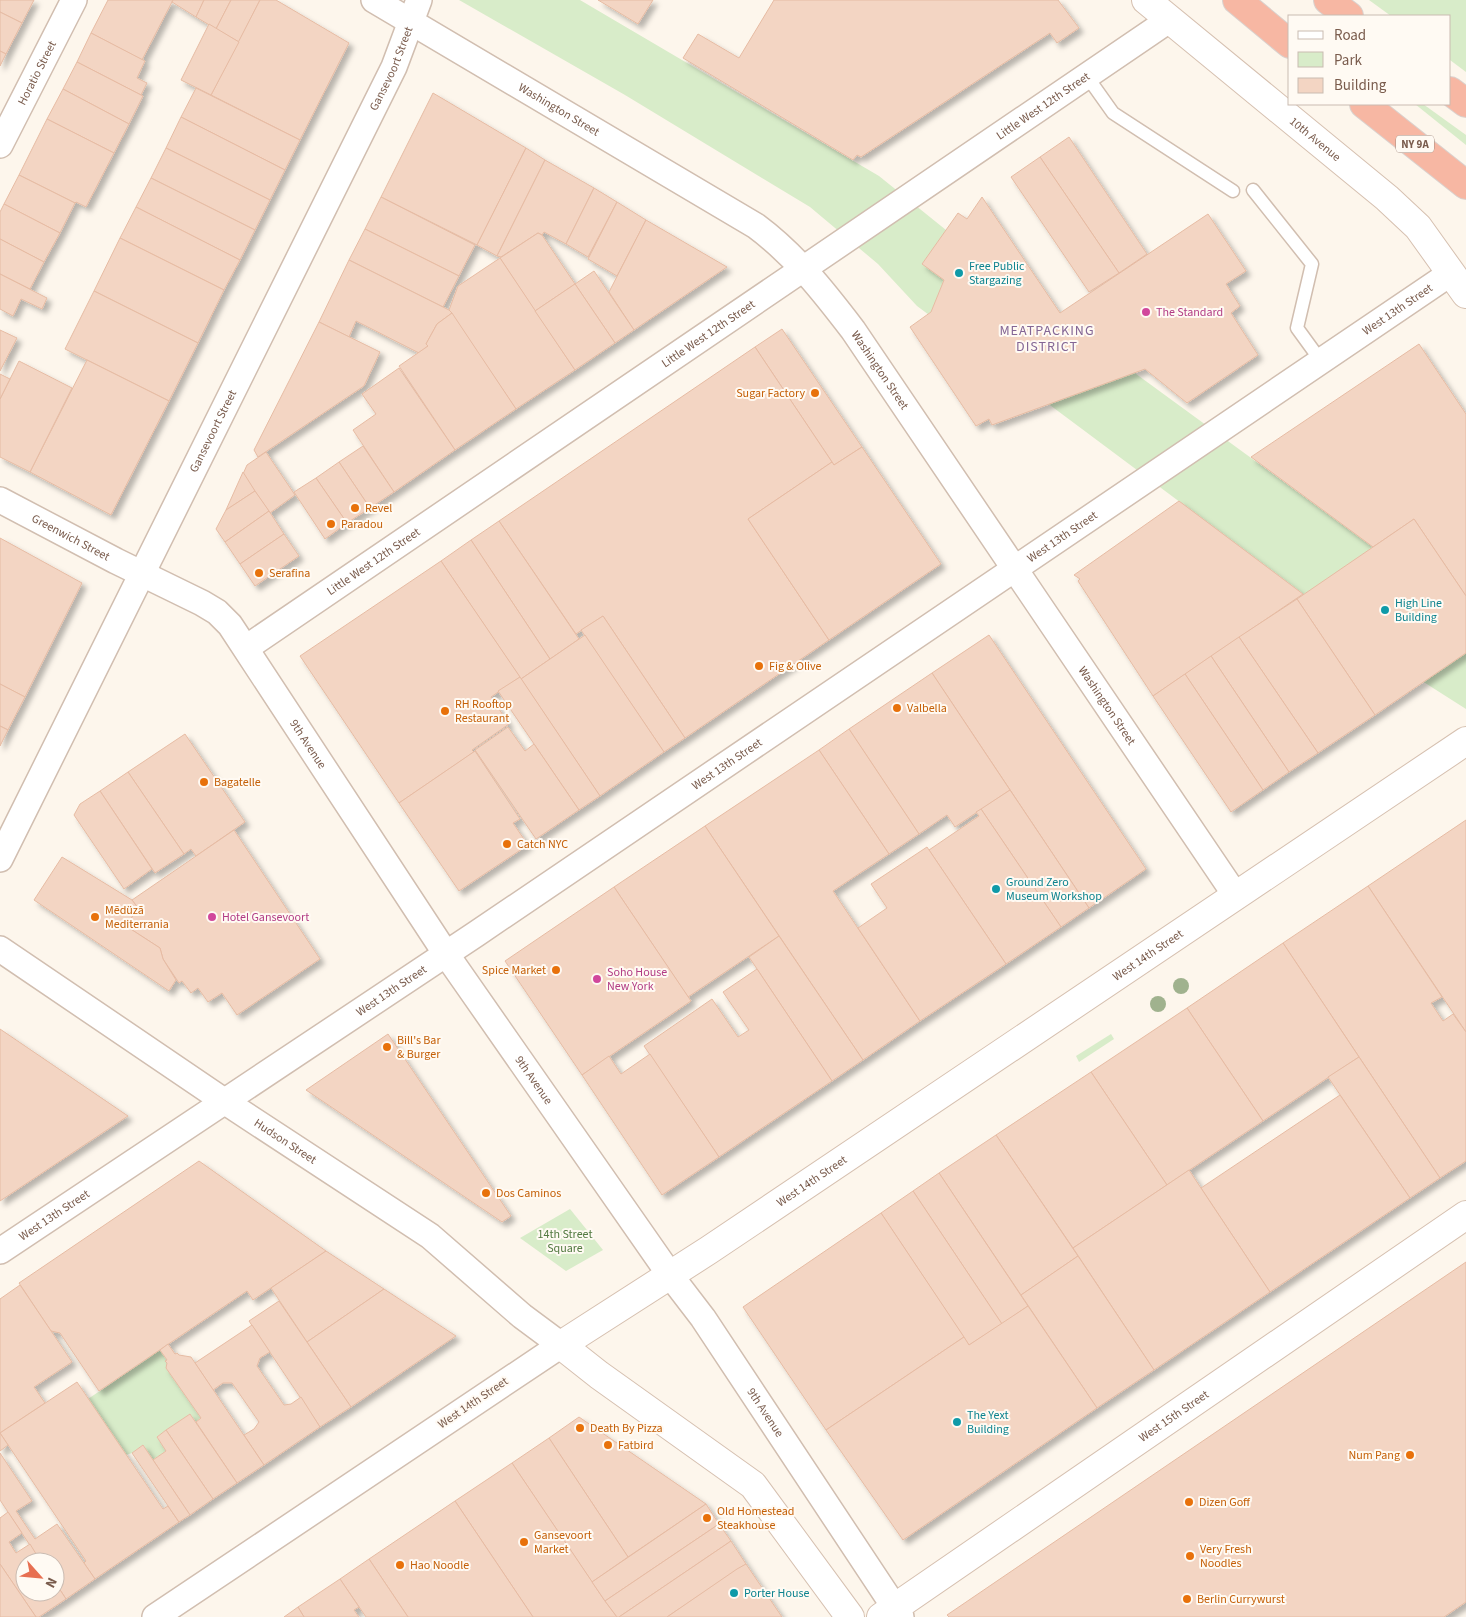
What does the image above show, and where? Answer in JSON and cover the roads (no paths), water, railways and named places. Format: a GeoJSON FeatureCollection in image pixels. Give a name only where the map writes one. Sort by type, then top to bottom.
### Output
{"type":"FeatureCollection","features":[{"type":"Feature","properties":{"kind":"highway"},"geometry":{"type":"LineString","coordinates":[[1237,0],[1288,42]]}},
{"type":"Feature","properties":{"kind":"highway"},"geometry":{"type":"LineString","coordinates":[[1328,0],[1348,15]]}},
{"type":"Feature","properties":{"kind":"highway"},"geometry":{"type":"LineString","coordinates":[[1451,92],[1466,103]]}},
{"type":"Feature","properties":{"kind":"highway","name":"NY 9A"},"geometry":{"type":"LineString","coordinates":[[1365,105],[1466,185]]}},
{"type":"Feature","properties":{"kind":"main road","name":"10th Avenue"},"geometry":{"type":"LineString","coordinates":[[1146,0],[1387,198],[1418,227],[1459,284]]}},
{"type":"Feature","properties":{"kind":"main road","name":"West 14th Street"},"geometry":{"type":"LineString","coordinates":[[561,1344],[670,1274],[1466,741]]}},
{"type":"Feature","properties":{"kind":"main road","name":"West 15th Street"},"geometry":{"type":"LineString","coordinates":[[892,1614],[1466,1215]]}},
{"type":"Feature","properties":{"kind":"main road"},"geometry":{"type":"LineString","coordinates":[[561,1344],[599,1375],[754,1485],[850,1617]]}},
{"type":"Feature","properties":{"kind":"street","name":"Horatio Street"},"geometry":{"type":"LineString","coordinates":[[0,145],[74,0]]}},
{"type":"Feature","properties":{"kind":"street","name":"Washington Street"},"geometry":{"type":"LineString","coordinates":[[374,0],[415,11],[756,226],[781,245],[804,268],[853,330],[1236,896]]}},
{"type":"Feature","properties":{"kind":"street","name":"Gansevoort Street"},"geometry":{"type":"LineString","coordinates":[[0,859],[394,67],[415,11]]}},
{"type":"Feature","properties":{"kind":"street","name":"Little West 12th Street"},"geometry":{"type":"LineString","coordinates":[[246,648],[1169,20]]}},
{"type":"Feature","properties":{"kind":"street","name":"West 13th Street"},"geometry":{"type":"LineString","coordinates":[[0,1251],[224,1101],[264,1077],[1321,361],[1459,284]]}},
{"type":"Feature","properties":{"kind":"street","name":"Greenwich Street"},"geometry":{"type":"LineString","coordinates":[[0,500],[142,573]]}},
{"type":"Feature","properties":{"kind":"street","name":"9th Avenue"},"geometry":{"type":"LineString","coordinates":[[142,573],[217,612],[230,625],[446,954],[670,1274],[703,1318],[892,1614]]}},
{"type":"Feature","properties":{"kind":"street","name":"Hudson Street"},"geometry":{"type":"LineString","coordinates":[[0,948],[224,1101],[430,1236],[522,1316],[561,1344]]}},
{"type":"Feature","properties":{"kind":"street","name":"West 14th Street"},"geometry":{"type":"LineString","coordinates":[[155,1617],[561,1344]]}},
{"type":"Feature","properties":{"kind":"lane"},"geometry":{"type":"LineString","coordinates":[[1086,75],[1113,113],[1233,191]]}},
{"type":"Feature","properties":{"kind":"lane"},"geometry":{"type":"LineString","coordinates":[[1254,190],[1312,264],[1297,328],[1321,361]]}},
{"type":"Feature","properties":{"kind":"place","name":"Free Public Stargazing"},"geometry":{"type":"Point","coordinates":[959,273]}},
{"type":"Feature","properties":{"kind":"place","name":"The Standard"},"geometry":{"type":"Point","coordinates":[1146,312]}},
{"type":"Feature","properties":{"kind":"place","name":"Sugar Factory"},"geometry":{"type":"Point","coordinates":[815,393]}},
{"type":"Feature","properties":{"kind":"place","name":"Revel"},"geometry":{"type":"Point","coordinates":[355,508]}},
{"type":"Feature","properties":{"kind":"place","name":"Paradou"},"geometry":{"type":"Point","coordinates":[331,524]}},
{"type":"Feature","properties":{"kind":"place","name":"Serafina"},"geometry":{"type":"Point","coordinates":[259,573]}},
{"type":"Feature","properties":{"kind":"place","name":"High Line Building"},"geometry":{"type":"Point","coordinates":[1385,610]}},
{"type":"Feature","properties":{"kind":"place","name":"Fig & Olive"},"geometry":{"type":"Point","coordinates":[759,666]}},
{"type":"Feature","properties":{"kind":"place","name":"Valbella"},"geometry":{"type":"Point","coordinates":[897,708]}},
{"type":"Feature","properties":{"kind":"place","name":"RH Rooftop Restaurant"},"geometry":{"type":"Point","coordinates":[445,711]}},
{"type":"Feature","properties":{"kind":"place","name":"Bagatelle"},"geometry":{"type":"Point","coordinates":[204,782]}},
{"type":"Feature","properties":{"kind":"place","name":"Catch NYC"},"geometry":{"type":"Point","coordinates":[507,844]}},
{"type":"Feature","properties":{"kind":"place","name":"Ground Zero Museum Workshop"},"geometry":{"type":"Point","coordinates":[996,889]}},
{"type":"Feature","properties":{"kind":"place","name":"Mēdüzā Mediterrania"},"geometry":{"type":"Point","coordinates":[95,917]}},
{"type":"Feature","properties":{"kind":"place","name":"Hotel Gansevoort"},"geometry":{"type":"Point","coordinates":[212,917]}},
{"type":"Feature","properties":{"kind":"place","name":"Spice Market"},"geometry":{"type":"Point","coordinates":[556,970]}},
{"type":"Feature","properties":{"kind":"place","name":"Soho House New York"},"geometry":{"type":"Point","coordinates":[597,979]}},
{"type":"Feature","properties":{"kind":"place","name":"Bill's Bar & Burger"},"geometry":{"type":"Point","coordinates":[387,1047]}},
{"type":"Feature","properties":{"kind":"place","name":"Dos Caminos"},"geometry":{"type":"Point","coordinates":[486,1193]}},
{"type":"Feature","properties":{"kind":"place","name":"The Yext Building"},"geometry":{"type":"Point","coordinates":[957,1422]}},
{"type":"Feature","properties":{"kind":"place","name":"Death By Pizza"},"geometry":{"type":"Point","coordinates":[580,1428]}},
{"type":"Feature","properties":{"kind":"place","name":"Fatbird"},"geometry":{"type":"Point","coordinates":[608,1445]}},
{"type":"Feature","properties":{"kind":"place","name":"Num Pang"},"geometry":{"type":"Point","coordinates":[1410,1455]}},
{"type":"Feature","properties":{"kind":"place","name":"Dizen Goff"},"geometry":{"type":"Point","coordinates":[1189,1502]}},
{"type":"Feature","properties":{"kind":"place","name":"Old Homestead Steakhouse"},"geometry":{"type":"Point","coordinates":[707,1518]}},
{"type":"Feature","properties":{"kind":"place","name":"Gansevoort Market"},"geometry":{"type":"Point","coordinates":[524,1542]}},
{"type":"Feature","properties":{"kind":"place","name":"Very Fresh Noodles"},"geometry":{"type":"Point","coordinates":[1190,1556]}},
{"type":"Feature","properties":{"kind":"place","name":"Hao Noodle"},"geometry":{"type":"Point","coordinates":[400,1565]}},
{"type":"Feature","properties":{"kind":"place","name":"Porter House"},"geometry":{"type":"Point","coordinates":[734,1593]}},
{"type":"Feature","properties":{"kind":"place","name":"Berlin Currywurst"},"geometry":{"type":"Point","coordinates":[1187,1599]}},
{"type":"Feature","properties":{"kind":"district","name":"MEATPACKING DISTRICT"},"geometry":{"type":"Point","coordinates":[1047,340]}},
{"type":"Feature","properties":{"kind":"park label","name":"14th Street Square"},"geometry":{"type":"Point","coordinates":[565,1241]}}]}
